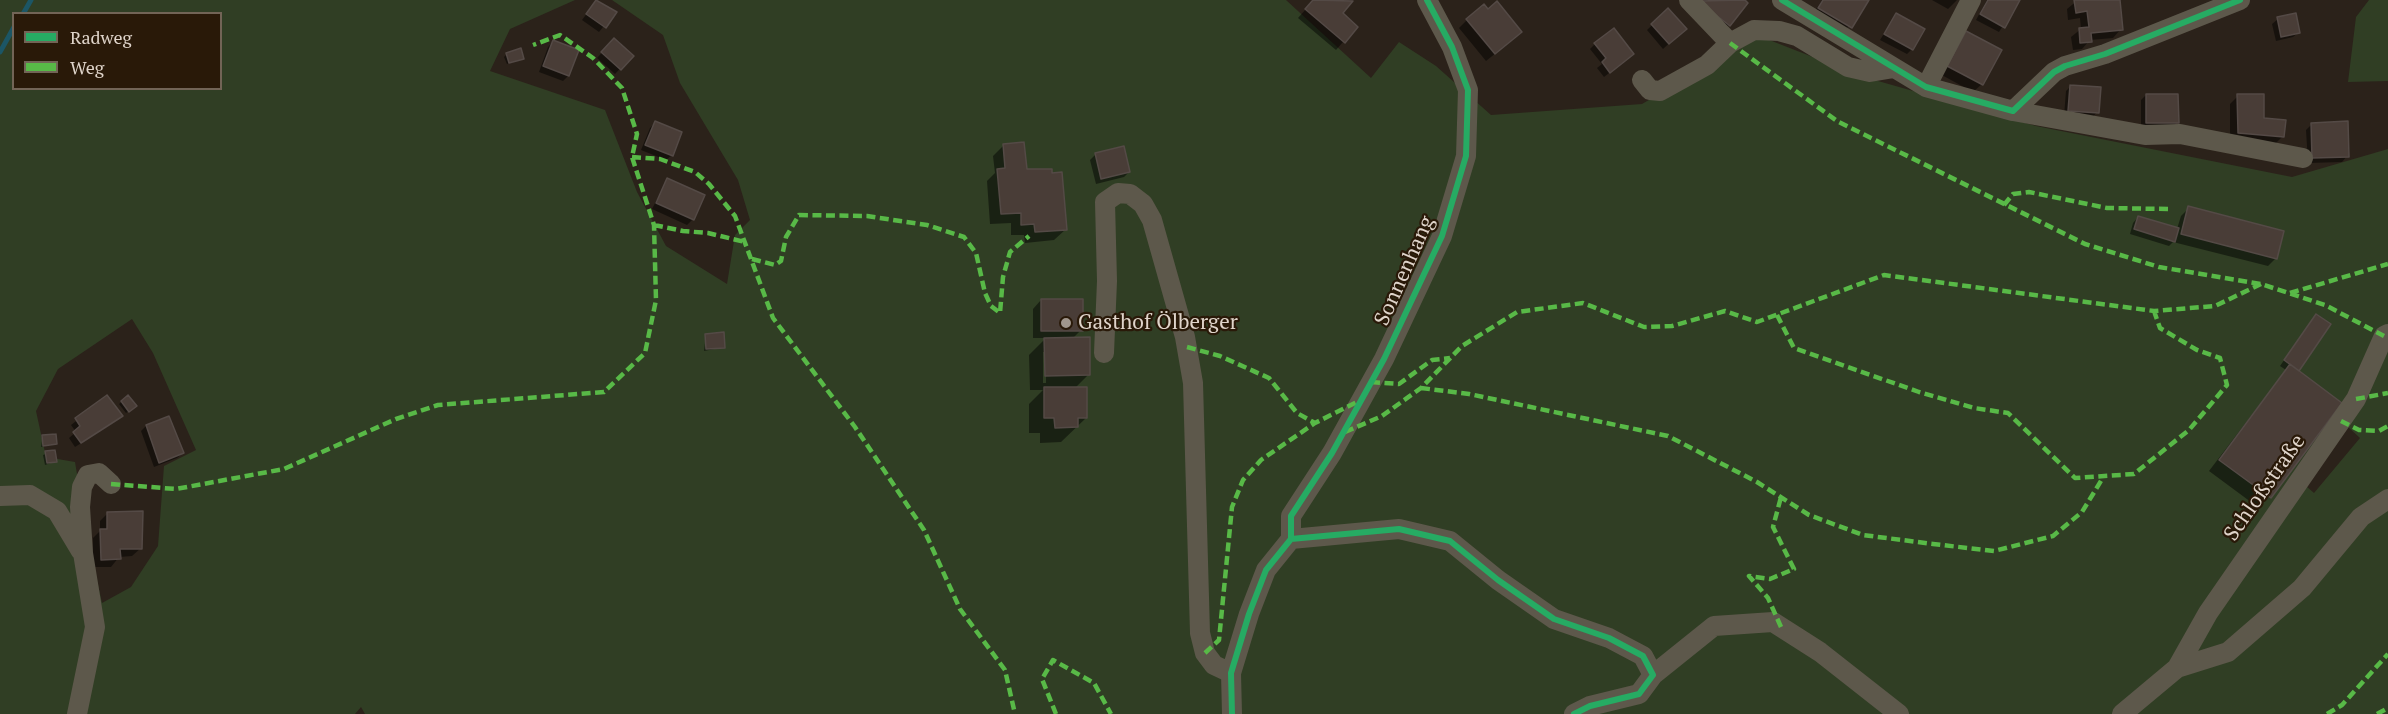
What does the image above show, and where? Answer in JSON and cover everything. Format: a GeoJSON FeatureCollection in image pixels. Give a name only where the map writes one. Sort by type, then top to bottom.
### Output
{"type":"FeatureCollection","features":[{"type":"Feature","properties":{"kind":"street","name":"Sonnenhang"},"geometry":{"type":"LineString","coordinates":[[1291,539],[1291,516],[1332,453],[1384,359],[1442,236],[1466,156],[1468,90],[1452,47],[1428,0]]}},
{"type":"Feature","properties":{"kind":"street"},"geometry":{"type":"LineString","coordinates":[[1689,0],[1730,43]]}},
{"type":"Feature","properties":{"kind":"street"},"geometry":{"type":"LineString","coordinates":[[1782,0],[1926,87],[2013,111],[2145,135],[2180,134],[2303,158]]}},
{"type":"Feature","properties":{"kind":"street"},"geometry":{"type":"LineString","coordinates":[[1926,87],[1971,0]]}},
{"type":"Feature","properties":{"kind":"street"},"geometry":{"type":"LineString","coordinates":[[2013,111],[2054,72],[2065,66],[2105,54],[2240,0]]}},
{"type":"Feature","properties":{"kind":"street"},"geometry":{"type":"LineString","coordinates":[[1642,80],[1650,90],[1659,91],[1707,65],[1730,43],[1754,30],[1779,31],[1797,36],[1848,66],[1870,72],[1894,68]]}},
{"type":"Feature","properties":{"kind":"street"},"geometry":{"type":"LineString","coordinates":[[1104,353],[1107,281],[1105,202],[1118,193],[1130,194],[1143,204],[1152,220],[1185,337],[1194,383],[1200,633],[1205,653],[1214,665],[1232,673]]}},
{"type":"Feature","properties":{"kind":"street","name":"Schloßstraße"},"geometry":{"type":"LineString","coordinates":[[2176,668],[2208,613],[2356,399],[2384,336],[2388,334]]}},
{"type":"Feature","properties":{"kind":"street"},"geometry":{"type":"LineString","coordinates":[[77,714],[94,627],[83,553],[80,507],[82,487],[88,475],[99,473],[111,483]]}},
{"type":"Feature","properties":{"kind":"street"},"geometry":{"type":"LineString","coordinates":[[0,496],[30,495],[57,511],[83,553]]}},
{"type":"Feature","properties":{"kind":"street"},"geometry":{"type":"LineString","coordinates":[[2122,714],[2176,668],[2228,652],[2302,588],[2361,517],[2388,499]]}},
{"type":"Feature","properties":{"kind":"street"},"geometry":{"type":"LineString","coordinates":[[1232,714],[1232,673],[1249,614],[1266,570],[1291,539],[1399,529],[1450,541],[1498,580],[1554,619],[1609,638],[1643,656],[1653,675]]}},
{"type":"Feature","properties":{"kind":"street"},"geometry":{"type":"LineString","coordinates":[[1574,714],[1590,706],[1640,694],[1653,675],[1714,626],[1773,622],[1820,652],[1899,714]]}},
{"type":"Feature","properties":{"kind":"green space"},"geometry":{"type":"Polygon","coordinates":[[[0,0],[575,0],[510,29],[490,71],[605,110],[637,192],[666,246],[727,284],[735,235],[750,220],[738,180],[680,83],[663,35],[612,0],[1286,0],[1371,78],[1399,42],[1436,66],[1491,115],[1642,104],[1759,36],[1864,77],[2036,126],[2292,177],[2388,149],[2388,714],[365,714],[361,707],[355,714],[0,714],[0,0]],[[132,319],[58,369],[36,411],[46,457],[75,462],[102,603],[131,587],[158,546],[164,466],[196,450],[153,353],[132,319]],[[2347,426],[2306,486],[2314,493],[2360,438],[2347,426]]]}},
{"type":"Feature","properties":{"kind":"green space"},"geometry":{"type":"Polygon","coordinates":[[[2369,0],[2388,0],[2388,81],[2348,82],[2356,17],[2369,0]]]}},
{"type":"Feature","properties":{"kind":"building"},"geometry":{"type":"Polygon","coordinates":[[[596,0],[617,12],[606,28],[586,14],[596,0]]]}},
{"type":"Feature","properties":{"kind":"building"},"geometry":{"type":"Polygon","coordinates":[[[1313,0],[1353,1],[1343,13],[1358,27],[1345,43],[1305,9],[1313,0]]]}},
{"type":"Feature","properties":{"kind":"building"},"geometry":{"type":"Polygon","coordinates":[[[1745,0],[1748,3],[1730,26],[1698,1],[1745,0]]]}},
{"type":"Feature","properties":{"kind":"building"},"geometry":{"type":"Polygon","coordinates":[[[1823,0],[1869,0],[1852,28],[1818,8],[1823,0]]]}},
{"type":"Feature","properties":{"kind":"building"},"geometry":{"type":"Polygon","coordinates":[[[1988,0],[2020,0],[2005,28],[1980,14],[1988,0]]]}},
{"type":"Feature","properties":{"kind":"building"},"geometry":{"type":"Polygon","coordinates":[[[2074,0],[2120,0],[2123,30],[2091,33],[2092,42],[2080,43],[2079,28],[2089,27],[2087,11],[2076,13],[2074,0]]]}},
{"type":"Feature","properties":{"kind":"building"},"geometry":{"type":"Polygon","coordinates":[[[1497,1],[1522,32],[1495,54],[1466,19],[1484,4],[1488,9],[1497,1]]]}},
{"type":"Feature","properties":{"kind":"building"},"geometry":{"type":"Polygon","coordinates":[[[1668,8],[1687,29],[1669,44],[1651,24],[1668,8]]]}},
{"type":"Feature","properties":{"kind":"building"},"geometry":{"type":"Polygon","coordinates":[[[1896,13],[1925,29],[1913,50],[1884,34],[1896,13]]]}},
{"type":"Feature","properties":{"kind":"building"},"geometry":{"type":"Polygon","coordinates":[[[2296,13],[2300,33],[2281,37],[2277,17],[2296,13]]]}},
{"type":"Feature","properties":{"kind":"building"},"geometry":{"type":"Polygon","coordinates":[[[1614,28],[1634,54],[1610,73],[1602,62],[1606,58],[1594,43],[1614,28]]]}},
{"type":"Feature","properties":{"kind":"building"},"geometry":{"type":"Polygon","coordinates":[[[1966,31],[2002,50],[1983,85],[1947,66],[1966,31]]]}},
{"type":"Feature","properties":{"kind":"building"},"geometry":{"type":"Polygon","coordinates":[[[614,38],[634,56],[621,70],[601,52],[614,38]]]}},
{"type":"Feature","properties":{"kind":"building"},"geometry":{"type":"Polygon","coordinates":[[[553,40],[579,50],[569,76],[543,66],[553,40]]]}},
{"type":"Feature","properties":{"kind":"building"},"geometry":{"type":"Polygon","coordinates":[[[521,48],[524,59],[509,63],[506,53],[521,48]]]}},
{"type":"Feature","properties":{"kind":"building"},"geometry":{"type":"Polygon","coordinates":[[[2070,85],[2101,87],[2099,113],[2068,111],[2070,85]]]}},
{"type":"Feature","properties":{"kind":"building"},"geometry":{"type":"Polygon","coordinates":[[[2146,94],[2178,94],[2179,123],[2146,123],[2146,94]]]}},
{"type":"Feature","properties":{"kind":"building"},"geometry":{"type":"Polygon","coordinates":[[[2237,94],[2264,94],[2264,118],[2286,120],[2284,137],[2238,133],[2237,94]]]}},
{"type":"Feature","properties":{"kind":"building"},"geometry":{"type":"Polygon","coordinates":[[[655,121],[682,132],[673,156],[645,145],[655,121]]]}},
{"type":"Feature","properties":{"kind":"building"},"geometry":{"type":"Polygon","coordinates":[[[2348,121],[2349,157],[2312,158],[2311,123],[2348,121]]]}},
{"type":"Feature","properties":{"kind":"building"},"geometry":{"type":"Polygon","coordinates":[[[1024,142],[1027,169],[1052,169],[1052,173],[1062,172],[1067,230],[1035,232],[1034,224],[1021,225],[1021,213],[1001,214],[997,169],[1005,168],[1003,144],[1024,142]]]}},
{"type":"Feature","properties":{"kind":"building"},"geometry":{"type":"Polygon","coordinates":[[[1124,146],[1130,172],[1101,179],[1095,153],[1124,146]]]}},
{"type":"Feature","properties":{"kind":"building"},"geometry":{"type":"Polygon","coordinates":[[[667,178],[705,195],[694,220],[656,203],[667,178]]]}},
{"type":"Feature","properties":{"kind":"building"},"geometry":{"type":"Polygon","coordinates":[[[2188,206],[2284,231],[2277,259],[2181,234],[2188,206]]]}},
{"type":"Feature","properties":{"kind":"building"},"geometry":{"type":"Polygon","coordinates":[[[2138,216],[2179,228],[2175,242],[2134,229],[2138,216]]]}},
{"type":"Feature","properties":{"kind":"building"},"geometry":{"type":"Polygon","coordinates":[[[1041,299],[1083,299],[1083,331],[1041,331],[1041,299]]]}},
{"type":"Feature","properties":{"kind":"building"},"geometry":{"type":"Polygon","coordinates":[[[2316,314],[2331,324],[2299,371],[2284,360],[2316,314]]]}},
{"type":"Feature","properties":{"kind":"building"},"geometry":{"type":"Polygon","coordinates":[[[724,332],[725,348],[706,349],[705,334],[724,332]]]}},
{"type":"Feature","properties":{"kind":"building"},"geometry":{"type":"Polygon","coordinates":[[[1090,337],[1090,375],[1045,376],[1044,338],[1090,337]]]}},
{"type":"Feature","properties":{"kind":"building"},"geometry":{"type":"Polygon","coordinates":[[[2290,364],[2342,403],[2271,498],[2219,460],[2290,364]]]}},
{"type":"Feature","properties":{"kind":"building"},"geometry":{"type":"Polygon","coordinates":[[[1044,387],[1087,387],[1087,418],[1078,418],[1078,427],[1055,428],[1054,418],[1044,418],[1044,387]]]}},
{"type":"Feature","properties":{"kind":"building"},"geometry":{"type":"Polygon","coordinates":[[[107,395],[123,416],[81,443],[73,432],[80,426],[75,418],[107,395]]]}},
{"type":"Feature","properties":{"kind":"building"},"geometry":{"type":"Polygon","coordinates":[[[128,395],[137,406],[129,412],[121,401],[128,395]]]}},
{"type":"Feature","properties":{"kind":"building"},"geometry":{"type":"Polygon","coordinates":[[[169,416],[184,453],[159,463],[146,425],[169,416]]]}},
{"type":"Feature","properties":{"kind":"building"},"geometry":{"type":"Polygon","coordinates":[[[56,434],[57,444],[43,446],[42,435],[56,434]]]}},
{"type":"Feature","properties":{"kind":"building"},"geometry":{"type":"Polygon","coordinates":[[[55,450],[57,462],[47,463],[45,451],[55,450]]]}},
{"type":"Feature","properties":{"kind":"building"},"geometry":{"type":"Polygon","coordinates":[[[143,511],[142,549],[120,549],[121,559],[101,560],[100,529],[107,529],[107,512],[143,511]]]}},
{"type":"Feature","properties":{"kind":"waterway"},"geometry":{"type":"LineString","coordinates":[[24,12],[31,0]]}},
{"type":"Feature","properties":{"kind":"waterway"},"geometry":{"type":"LineString","coordinates":[[0,52],[12,31]]}},
{"type":"Feature","properties":{"kind":"marked path"},"geometry":{"type":"LineString","coordinates":[[111,484],[176,489],[284,469],[396,419],[438,405],[604,392],[645,353],[656,300],[654,225],[632,157],[637,134],[622,88],[593,58],[560,35],[533,45]]}},
{"type":"Feature","properties":{"kind":"marked path"},"geometry":{"type":"LineString","coordinates":[[1730,43],[1837,121],[2085,244],[2159,267],[2261,284],[2325,305],[2384,336]]}},
{"type":"Feature","properties":{"kind":"marked path"},"geometry":{"type":"LineString","coordinates":[[632,157],[660,159],[695,172],[709,184],[735,216],[773,318],[855,427],[924,530],[960,609],[1005,670],[1015,714]]}},
{"type":"Feature","properties":{"kind":"marked path"},"geometry":{"type":"LineString","coordinates":[[2004,205],[2013,194],[2029,192],[2107,208],[2168,209]]}},
{"type":"Feature","properties":{"kind":"marked path"},"geometry":{"type":"LineString","coordinates":[[752,259],[775,265],[781,261],[786,237],[799,215],[867,216],[927,225],[964,237],[976,253],[985,293],[991,306],[1000,313],[1003,277],[1010,252],[1029,236]]}},
{"type":"Feature","properties":{"kind":"marked path"},"geometry":{"type":"LineString","coordinates":[[654,225],[708,233],[745,242]]}},
{"type":"Feature","properties":{"kind":"marked path"},"geometry":{"type":"LineString","coordinates":[[2290,293],[2388,264]]}},
{"type":"Feature","properties":{"kind":"marked path"},"geometry":{"type":"LineString","coordinates":[[1345,432],[1382,416],[1421,388],[1462,346],[1517,312],[1583,303],[1644,327],[1672,326],[1725,311],[1757,322],[1884,275],[2154,311],[2215,306],[2261,284]]}},
{"type":"Feature","properties":{"kind":"marked path"},"geometry":{"type":"LineString","coordinates":[[1777,315],[1794,348],[1919,392],[1974,408],[2008,413],[2075,478],[2134,474],[2189,430],[2227,385],[2220,358],[2197,350],[2160,328],[2154,311]]}},
{"type":"Feature","properties":{"kind":"marked path"},"geometry":{"type":"LineString","coordinates":[[1187,347],[1220,356],[1269,378],[1297,413],[1315,423]]}},
{"type":"Feature","properties":{"kind":"marked path"},"geometry":{"type":"LineString","coordinates":[[1371,382],[1399,384],[1432,360],[1450,358]]}},
{"type":"Feature","properties":{"kind":"marked path"},"geometry":{"type":"LineString","coordinates":[[1421,388],[1469,394],[1668,436],[1757,482],[1809,515],[1863,535],[1994,551],[2053,536],[2082,512],[2104,476]]}},
{"type":"Feature","properties":{"kind":"marked path"},"geometry":{"type":"LineString","coordinates":[[2356,399],[2388,393]]}},
{"type":"Feature","properties":{"kind":"marked path"},"geometry":{"type":"LineString","coordinates":[[1205,653],[1219,640],[1232,507],[1243,480],[1261,460],[1315,423],[1359,401]]}},
{"type":"Feature","properties":{"kind":"marked path"},"geometry":{"type":"LineString","coordinates":[[2341,421],[2359,430],[2379,431],[2388,426]]}},
{"type":"Feature","properties":{"kind":"marked path"},"geometry":{"type":"LineString","coordinates":[[1781,497],[1773,527],[1794,569],[1770,579],[1749,576],[1768,598],[1781,627]]}},
{"type":"Feature","properties":{"kind":"marked path"},"geometry":{"type":"LineString","coordinates":[[2327,714],[2342,705],[2388,654]]}},
{"type":"Feature","properties":{"kind":"marked path"},"geometry":{"type":"LineString","coordinates":[[1056,714],[1042,679],[1053,660],[1094,683],[1111,714]]}},
{"type":"Feature","properties":{"kind":"marked path"},"geometry":{"type":"LineString","coordinates":[[2377,714],[2388,708]]}},
{"type":"Feature","properties":{"kind":"cycle path"},"geometry":{"type":"LineString","coordinates":[[1291,539],[1291,516],[1332,453],[1384,359],[1442,236],[1466,156],[1468,90],[1452,47],[1427,0]]}},
{"type":"Feature","properties":{"kind":"cycle path"},"geometry":{"type":"LineString","coordinates":[[1782,0],[1926,87],[2013,111],[2054,72],[2065,66],[2105,54],[2240,0]]}},
{"type":"Feature","properties":{"kind":"cycle path"},"geometry":{"type":"LineString","coordinates":[[1232,714],[1231,673],[1249,614],[1266,570],[1291,539],[1399,529],[1450,541],[1498,580],[1554,619],[1609,638],[1643,656],[1653,675],[1639,694],[1590,706],[1574,714]]}},
{"type":"Feature","properties":{"kind":"place","name":"Gasthof Ölberger"},"geometry":{"type":"Point","coordinates":[1066,323]}}]}
